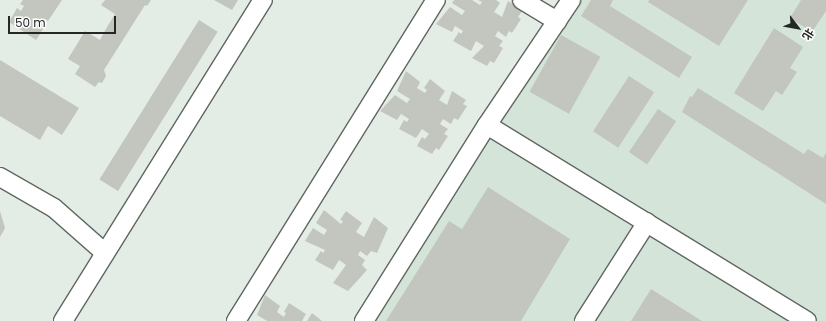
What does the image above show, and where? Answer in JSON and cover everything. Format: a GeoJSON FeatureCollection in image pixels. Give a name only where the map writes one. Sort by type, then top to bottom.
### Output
{"type":"FeatureCollection","features":[{"type":"Feature","properties":{"kind":"street"},"geometry":{"type":"LineString","coordinates":[[63,321],[263,0]]}},
{"type":"Feature","properties":{"kind":"street"},"geometry":{"type":"LineString","coordinates":[[236,321],[436,0]]}},
{"type":"Feature","properties":{"kind":"street"},"geometry":{"type":"LineString","coordinates":[[522,0],[557,21]]}},
{"type":"Feature","properties":{"kind":"street"},"geometry":{"type":"LineString","coordinates":[[364,321],[487,124],[571,0]]}},
{"type":"Feature","properties":{"kind":"street"},"geometry":{"type":"LineString","coordinates":[[487,124],[807,321]]}},
{"type":"Feature","properties":{"kind":"street"},"geometry":{"type":"LineString","coordinates":[[0,177],[54,208],[105,253]]}},
{"type":"Feature","properties":{"kind":"street"},"geometry":{"type":"LineString","coordinates":[[584,321],[646,222]]}},
{"type":"Feature","properties":{"kind":"shaded area"},"geometry":{"type":"Polygon","coordinates":[[[579,0],[826,0],[826,321],[372,321],[579,0]]]}},
{"type":"Feature","properties":{"kind":"building"},"geometry":{"type":"Polygon","coordinates":[[[23,0],[62,0],[48,21],[45,19],[42,24],[45,26],[36,40],[9,22],[17,8],[21,11],[24,6],[20,4],[23,0]]]}},
{"type":"Feature","properties":{"kind":"building"},"geometry":{"type":"Polygon","coordinates":[[[105,0],[151,0],[147,6],[145,5],[104,70],[106,76],[102,83],[99,82],[95,87],[75,74],[80,66],[68,59],[85,31],[100,40],[115,14],[101,5],[105,0]]]}},
{"type":"Feature","properties":{"kind":"building"},"geometry":{"type":"Polygon","coordinates":[[[214,0],[238,0],[232,10],[214,0]]]}},
{"type":"Feature","properties":{"kind":"building"},"geometry":{"type":"Polygon","coordinates":[[[454,0],[472,0],[480,5],[482,2],[478,0],[496,0],[500,3],[494,12],[502,17],[508,1],[522,11],[518,17],[521,19],[512,33],[509,31],[506,37],[498,31],[495,36],[503,41],[499,46],[503,48],[494,63],[490,61],[487,66],[472,58],[484,46],[476,41],[471,51],[453,41],[459,32],[461,34],[463,31],[455,26],[452,32],[436,24],[450,7],[462,15],[465,11],[452,3],[454,0]]]}},
{"type":"Feature","properties":{"kind":"building"},"geometry":{"type":"Polygon","coordinates":[[[591,0],[613,0],[610,6],[692,57],[679,78],[581,16],[591,0]]]}},
{"type":"Feature","properties":{"kind":"building"},"geometry":{"type":"Polygon","coordinates":[[[649,0],[748,0],[719,46],[648,2],[649,0]]]}},
{"type":"Feature","properties":{"kind":"building"},"geometry":{"type":"Polygon","coordinates":[[[801,0],[826,0],[826,11],[812,32],[790,18],[801,0]]]}},
{"type":"Feature","properties":{"kind":"building"},"geometry":{"type":"Polygon","coordinates":[[[199,20],[218,32],[118,191],[99,179],[199,20]]]}},
{"type":"Feature","properties":{"kind":"building"},"geometry":{"type":"Polygon","coordinates":[[[774,28],[803,47],[790,68],[797,72],[782,95],[776,91],[763,111],[734,93],[774,28]]]}},
{"type":"Feature","properties":{"kind":"building"},"geometry":{"type":"Polygon","coordinates":[[[561,35],[600,57],[569,114],[529,92],[561,35]]]}},
{"type":"Feature","properties":{"kind":"building"},"geometry":{"type":"Polygon","coordinates":[[[0,60],[79,108],[62,135],[48,126],[40,140],[0,116],[0,60]]]}},
{"type":"Feature","properties":{"kind":"building"},"geometry":{"type":"Polygon","coordinates":[[[406,71],[420,82],[417,88],[425,93],[427,90],[424,88],[430,79],[445,91],[439,100],[447,105],[452,91],[466,100],[463,104],[467,106],[458,120],[454,118],[451,124],[443,119],[440,124],[448,129],[444,134],[448,136],[439,150],[436,148],[432,154],[417,146],[422,137],[425,139],[429,134],[422,129],[416,138],[399,129],[404,120],[407,122],[409,119],[401,114],[397,120],[380,111],[395,95],[407,103],[410,99],[397,91],[406,71]]]}},
{"type":"Feature","properties":{"kind":"building"},"geometry":{"type":"Polygon","coordinates":[[[629,76],[654,92],[618,148],[593,131],[629,76]]]}},
{"type":"Feature","properties":{"kind":"building"},"geometry":{"type":"Polygon","coordinates":[[[698,88],[804,154],[808,149],[823,158],[826,153],[826,204],[682,112],[690,96],[692,97],[698,88]]]}},
{"type":"Feature","properties":{"kind":"building"},"geometry":{"type":"Polygon","coordinates":[[[658,109],[676,121],[647,164],[629,152],[658,109]]]}},
{"type":"Feature","properties":{"kind":"building"},"geometry":{"type":"Polygon","coordinates":[[[488,187],[570,239],[521,321],[386,321],[449,221],[462,229],[488,187]]]}},
{"type":"Feature","properties":{"kind":"building"},"geometry":{"type":"Polygon","coordinates":[[[324,210],[341,224],[343,221],[340,220],[346,211],[362,223],[356,232],[364,237],[374,217],[388,228],[377,253],[371,251],[367,256],[360,251],[358,255],[365,260],[362,265],[367,270],[348,291],[333,283],[346,265],[339,260],[333,270],[318,262],[315,260],[321,251],[323,253],[325,250],[305,241],[313,228],[324,235],[327,230],[316,223],[324,210]]]}},
{"type":"Feature","properties":{"kind":"building"},"geometry":{"type":"Polygon","coordinates":[[[0,211],[5,228],[0,237],[0,211]]]}},
{"type":"Feature","properties":{"kind":"building"},"geometry":{"type":"Polygon","coordinates":[[[651,289],[702,321],[631,321],[651,289]]]}},
{"type":"Feature","properties":{"kind":"building"},"geometry":{"type":"Polygon","coordinates":[[[265,295],[280,306],[277,312],[284,317],[286,313],[284,312],[289,303],[306,314],[302,321],[267,321],[257,315],[265,295]]]}},
{"type":"Feature","properties":{"kind":"building"},"geometry":{"type":"Polygon","coordinates":[[[312,313],[322,321],[307,321],[312,313]]]}}]}
